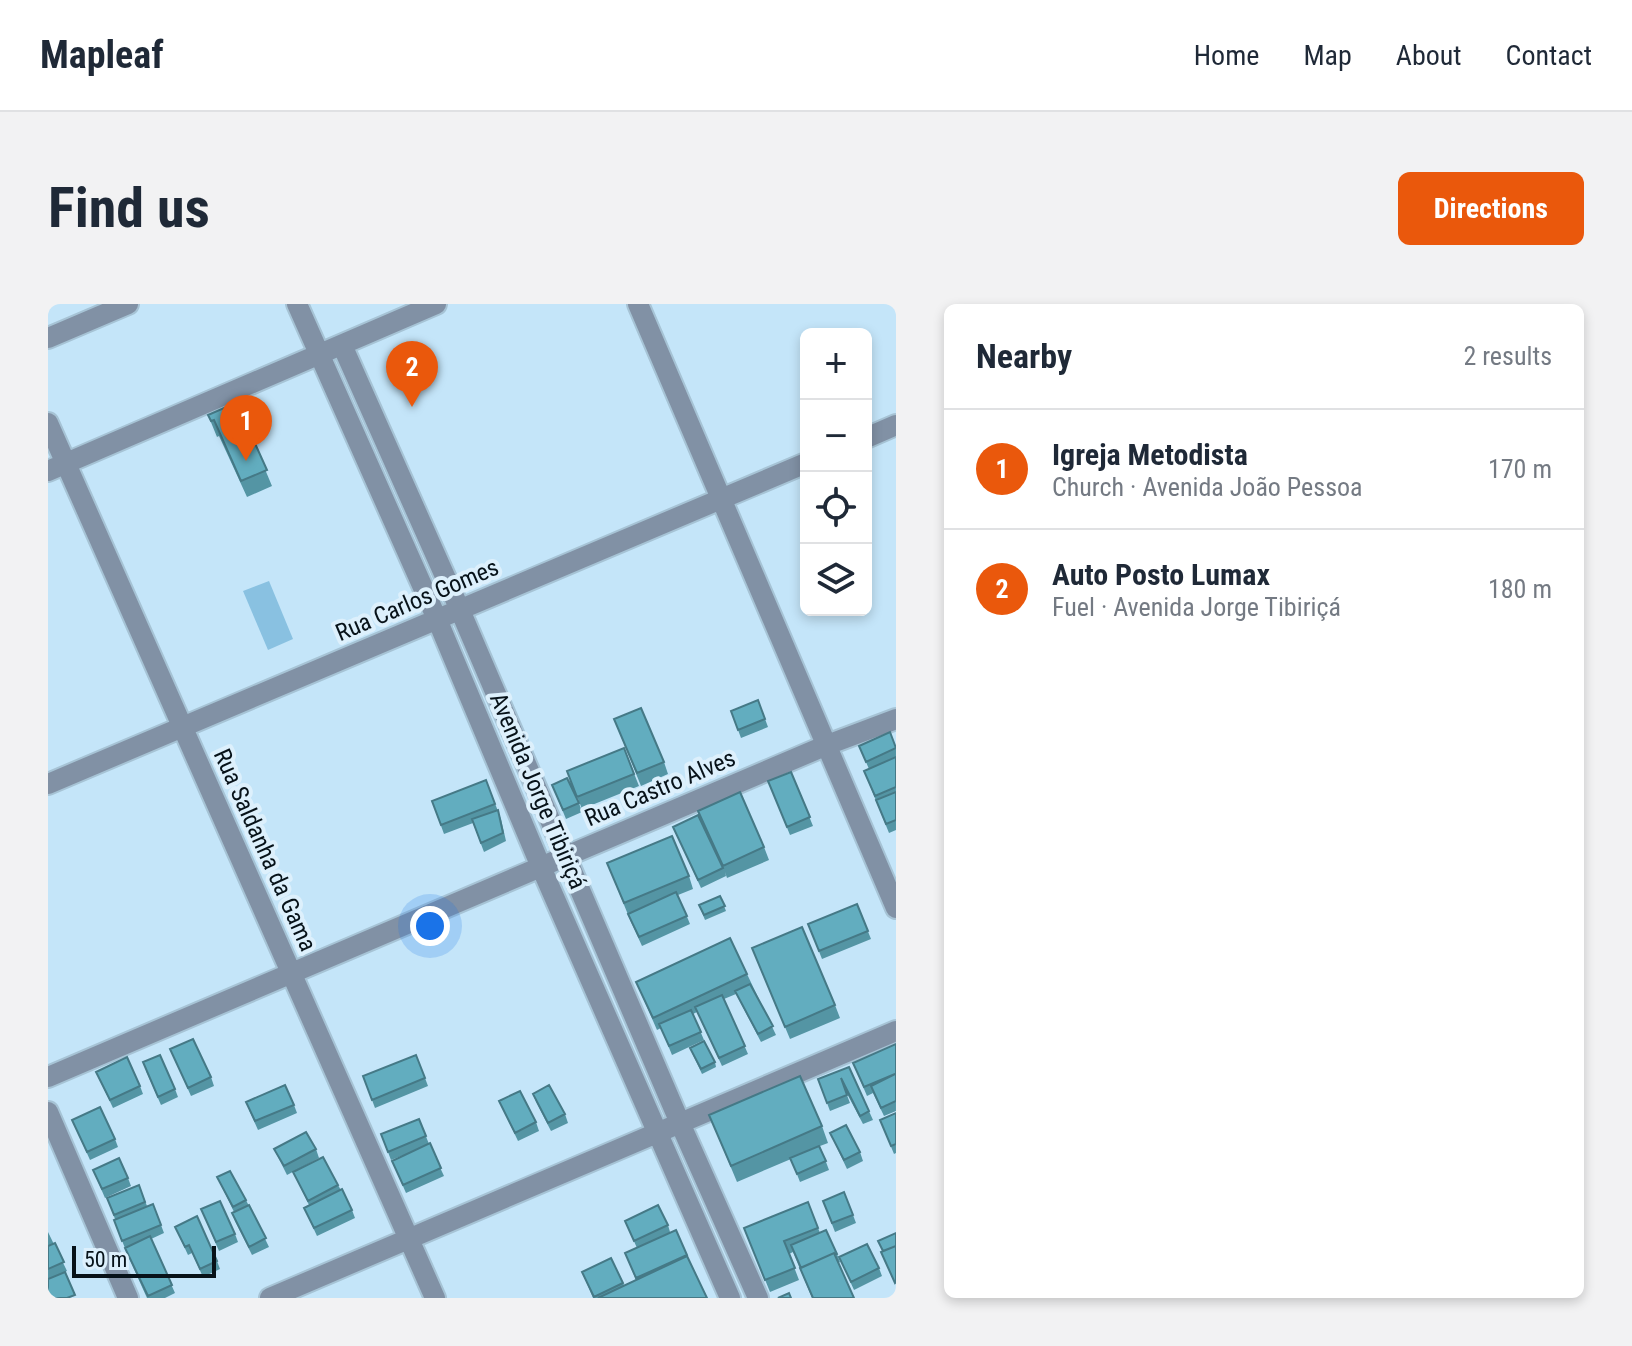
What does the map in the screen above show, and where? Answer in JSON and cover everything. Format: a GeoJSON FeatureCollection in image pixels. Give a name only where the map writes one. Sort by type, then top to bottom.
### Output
{"type":"FeatureCollection","features":[{"type":"Feature","properties":{"kind":"street"},"geometry":{"type":"LineString","coordinates":[[48,338],[128,304]]}},
{"type":"Feature","properties":{"kind":"street","name":"Avenida Jorge Tibiriçá"},"geometry":{"type":"LineString","coordinates":[[297,304],[437,619],[541,867],[730,1298]]}},
{"type":"Feature","properties":{"kind":"street"},"geometry":{"type":"LineString","coordinates":[[56,467],[436,304]]}},
{"type":"Feature","properties":{"kind":"street"},"geometry":{"type":"LineString","coordinates":[[638,304],[896,908]]}},
{"type":"Feature","properties":{"kind":"street","name":"Avenida Jorge Tibiriçá"},"geometry":{"type":"LineString","coordinates":[[342,345],[758,1298]]}},
{"type":"Feature","properties":{"kind":"street","name":"Rua Saldanha da Gama"},"geometry":{"type":"LineString","coordinates":[[48,423],[56,467],[182,727],[435,1298]]}},
{"type":"Feature","properties":{"kind":"street"},"geometry":{"type":"LineString","coordinates":[[872,435],[896,425]]}},
{"type":"Feature","properties":{"kind":"street","name":"Rua Carlos Gomes"},"geometry":{"type":"LineString","coordinates":[[48,784],[800,466]]}},
{"type":"Feature","properties":{"kind":"street","name":"Rua Castro Alves"},"geometry":{"type":"LineString","coordinates":[[48,1077],[827,745],[896,719]]}},
{"type":"Feature","properties":{"kind":"street"},"geometry":{"type":"LineString","coordinates":[[270,1298],[896,1031]]}},
{"type":"Feature","properties":{"kind":"street"},"geometry":{"type":"LineString","coordinates":[[48,1112],[128,1298]]}},
{"type":"Feature","properties":{"kind":"shaded area"},"geometry":{"type":"Polygon","coordinates":[[[269,581],[293,639],[268,650],[243,591],[269,581]]]}},
{"type":"Feature","properties":{"kind":"building"},"geometry":{"type":"Polygon","coordinates":[[[240,401],[242,407],[239,408],[267,470],[241,481],[214,420],[211,421],[208,415],[240,401]]]}},
{"type":"Feature","properties":{"kind":"building"},"geometry":{"type":"Polygon","coordinates":[[[758,700],[765,719],[738,730],[731,711],[758,700]]]}},
{"type":"Feature","properties":{"kind":"building"},"geometry":{"type":"Polygon","coordinates":[[[641,708],[664,762],[637,773],[614,719],[641,708]]]}},
{"type":"Feature","properties":{"kind":"building"},"geometry":{"type":"Polygon","coordinates":[[[890,732],[896,748],[866,762],[859,746],[890,732]]]}},
{"type":"Feature","properties":{"kind":"building"},"geometry":{"type":"Polygon","coordinates":[[[624,748],[634,774],[577,797],[567,771],[624,748]]]}},
{"type":"Feature","properties":{"kind":"building"},"geometry":{"type":"Polygon","coordinates":[[[896,757],[896,787],[875,796],[864,771],[896,757]]]}},
{"type":"Feature","properties":{"kind":"building"},"geometry":{"type":"Polygon","coordinates":[[[791,772],[810,817],[787,827],[768,781],[791,772]]]}},
{"type":"Feature","properties":{"kind":"building"},"geometry":{"type":"Polygon","coordinates":[[[567,778],[579,803],[563,810],[552,785],[567,778]]]}},
{"type":"Feature","properties":{"kind":"building"},"geometry":{"type":"Polygon","coordinates":[[[486,780],[495,804],[441,825],[432,801],[486,780]]]}},
{"type":"Feature","properties":{"kind":"building"},"geometry":{"type":"Polygon","coordinates":[[[740,792],[764,847],[723,866],[698,811],[740,792]]]}},
{"type":"Feature","properties":{"kind":"building"},"geometry":{"type":"Polygon","coordinates":[[[896,792],[896,820],[886,824],[876,800],[896,792]]]}},
{"type":"Feature","properties":{"kind":"building"},"geometry":{"type":"Polygon","coordinates":[[[498,810],[503,833],[481,843],[472,819],[498,810]]]}},
{"type":"Feature","properties":{"kind":"building"},"geometry":{"type":"Polygon","coordinates":[[[698,815],[723,868],[698,880],[673,827],[698,815]]]}},
{"type":"Feature","properties":{"kind":"building"},"geometry":{"type":"Polygon","coordinates":[[[672,836],[689,876],[624,903],[607,863],[672,836]]]}},
{"type":"Feature","properties":{"kind":"building"},"geometry":{"type":"Polygon","coordinates":[[[676,892],[687,916],[639,937],[628,914],[676,892]]]}},
{"type":"Feature","properties":{"kind":"building"},"geometry":{"type":"Polygon","coordinates":[[[720,896],[725,906],[704,915],[699,905],[720,896]]]}},
{"type":"Feature","properties":{"kind":"building"},"geometry":{"type":"Polygon","coordinates":[[[857,904],[868,931],[819,951],[808,924],[857,904]]]}},
{"type":"Feature","properties":{"kind":"building"},"geometry":{"type":"Polygon","coordinates":[[[802,927],[835,1005],[785,1027],[752,948],[802,927]]]}},
{"type":"Feature","properties":{"kind":"building"},"geometry":{"type":"Polygon","coordinates":[[[730,938],[747,974],[653,1018],[636,982],[730,938]]]}},
{"type":"Feature","properties":{"kind":"building"},"geometry":{"type":"Polygon","coordinates":[[[750,984],[773,1026],[758,1034],[735,991],[750,984]]]}},
{"type":"Feature","properties":{"kind":"building"},"geometry":{"type":"Polygon","coordinates":[[[722,995],[745,1046],[719,1058],[695,1007],[722,995]]]}},
{"type":"Feature","properties":{"kind":"building"},"geometry":{"type":"Polygon","coordinates":[[[691,1010],[701,1032],[669,1046],[659,1024],[691,1010]]]}},
{"type":"Feature","properties":{"kind":"building"},"geometry":{"type":"Polygon","coordinates":[[[193,1039],[211,1077],[188,1088],[170,1049],[193,1039]]]}},
{"type":"Feature","properties":{"kind":"building"},"geometry":{"type":"Polygon","coordinates":[[[704,1041],[715,1062],[701,1069],[690,1048],[704,1041]]]}},
{"type":"Feature","properties":{"kind":"building"},"geometry":{"type":"Polygon","coordinates":[[[896,1044],[896,1101],[881,1108],[871,1086],[895,1074],[864,1087],[853,1063],[896,1044]]]}},
{"type":"Feature","properties":{"kind":"building"},"geometry":{"type":"Polygon","coordinates":[[[160,1055],[175,1089],[158,1097],[143,1062],[160,1055]]]}},
{"type":"Feature","properties":{"kind":"building"},"geometry":{"type":"Polygon","coordinates":[[[416,1055],[425,1078],[372,1100],[363,1076],[416,1055]]]}},
{"type":"Feature","properties":{"kind":"building"},"geometry":{"type":"Polygon","coordinates":[[[127,1057],[140,1086],[110,1100],[96,1072],[127,1057]]]}},
{"type":"Feature","properties":{"kind":"building"},"geometry":{"type":"Polygon","coordinates":[[[849,1067],[869,1111],[860,1116],[841,1078],[847,1095],[827,1103],[818,1079],[849,1067]]]}},
{"type":"Feature","properties":{"kind":"building"},"geometry":{"type":"Polygon","coordinates":[[[800,1076],[822,1126],[731,1166],[709,1115],[800,1076]]]}},
{"type":"Feature","properties":{"kind":"building"},"geometry":{"type":"Polygon","coordinates":[[[285,1085],[294,1105],[255,1121],[246,1102],[285,1085]]]}},
{"type":"Feature","properties":{"kind":"building"},"geometry":{"type":"Polygon","coordinates":[[[549,1085],[565,1114],[548,1123],[533,1094],[549,1085]]]}},
{"type":"Feature","properties":{"kind":"building"},"geometry":{"type":"Polygon","coordinates":[[[520,1091],[536,1122],[515,1133],[499,1101],[520,1091]]]}},
{"type":"Feature","properties":{"kind":"building"},"geometry":{"type":"Polygon","coordinates":[[[100,1107],[115,1139],[87,1152],[72,1120],[100,1107]]]}},
{"type":"Feature","properties":{"kind":"building"},"geometry":{"type":"Polygon","coordinates":[[[896,1113],[896,1144],[891,1146],[880,1120],[896,1113]]]}},
{"type":"Feature","properties":{"kind":"building"},"geometry":{"type":"Polygon","coordinates":[[[419,1119],[426,1136],[388,1152],[381,1134],[419,1119]]]}},
{"type":"Feature","properties":{"kind":"building"},"geometry":{"type":"Polygon","coordinates":[[[846,1125],[860,1152],[844,1160],[830,1133],[846,1125]]]}},
{"type":"Feature","properties":{"kind":"building"},"geometry":{"type":"Polygon","coordinates":[[[306,1132],[316,1149],[284,1166],[274,1149],[306,1132]]]}},
{"type":"Feature","properties":{"kind":"building"},"geometry":{"type":"Polygon","coordinates":[[[430,1143],[441,1168],[403,1185],[392,1161],[430,1143]]]}},
{"type":"Feature","properties":{"kind":"building"},"geometry":{"type":"Polygon","coordinates":[[[819,1146],[826,1161],[797,1174],[790,1158],[819,1146]]]}},
{"type":"Feature","properties":{"kind":"building"},"geometry":{"type":"Polygon","coordinates":[[[323,1157],[338,1185],[308,1201],[293,1172],[323,1157]]]}},
{"type":"Feature","properties":{"kind":"building"},"geometry":{"type":"Polygon","coordinates":[[[119,1158],[128,1178],[102,1189],[93,1170],[119,1158]]]}},
{"type":"Feature","properties":{"kind":"building"},"geometry":{"type":"Polygon","coordinates":[[[230,1171],[246,1200],[233,1207],[217,1177],[230,1171]]]}},
{"type":"Feature","properties":{"kind":"building"},"geometry":{"type":"Polygon","coordinates":[[[139,1185],[145,1202],[114,1215],[107,1198],[139,1185]]]}},
{"type":"Feature","properties":{"kind":"building"},"geometry":{"type":"Polygon","coordinates":[[[342,1189],[352,1210],[314,1228],[304,1208],[342,1189]]]}},
{"type":"Feature","properties":{"kind":"building"},"geometry":{"type":"Polygon","coordinates":[[[844,1192],[853,1215],[832,1223],[823,1201],[844,1192]]]}},
{"type":"Feature","properties":{"kind":"building"},"geometry":{"type":"Polygon","coordinates":[[[220,1201],[235,1234],[216,1242],[201,1209],[220,1201]]]}},
{"type":"Feature","properties":{"kind":"building"},"geometry":{"type":"Polygon","coordinates":[[[808,1202],[818,1228],[784,1241],[795,1268],[765,1280],[744,1228],[808,1202]]]}},
{"type":"Feature","properties":{"kind":"building"},"geometry":{"type":"Polygon","coordinates":[[[153,1204],[161,1225],[122,1241],[114,1220],[153,1204]]]}},
{"type":"Feature","properties":{"kind":"building"},"geometry":{"type":"Polygon","coordinates":[[[249,1205],[266,1238],[249,1247],[232,1213],[249,1205]]]}},
{"type":"Feature","properties":{"kind":"building"},"geometry":{"type":"Polygon","coordinates":[[[658,1205],[668,1225],[634,1241],[625,1221],[658,1205]]]}},
{"type":"Feature","properties":{"kind":"building"},"geometry":{"type":"Polygon","coordinates":[[[197,1216],[217,1261],[200,1269],[189,1245],[185,1247],[175,1227],[197,1216]]]}},
{"type":"Feature","properties":{"kind":"building"},"geometry":{"type":"Polygon","coordinates":[[[676,1230],[687,1255],[636,1278],[625,1253],[676,1230]]]}},
{"type":"Feature","properties":{"kind":"building"},"geometry":{"type":"Polygon","coordinates":[[[826,1230],[837,1254],[801,1268],[791,1245],[826,1230]]]}},
{"type":"Feature","properties":{"kind":"building"},"geometry":{"type":"Polygon","coordinates":[[[896,1233],[896,1246],[883,1251],[878,1241],[896,1233]]]}},
{"type":"Feature","properties":{"kind":"building"},"geometry":{"type":"Polygon","coordinates":[[[150,1236],[172,1285],[148,1296],[125,1248],[150,1236]]]}},
{"type":"Feature","properties":{"kind":"building"},"geometry":{"type":"Polygon","coordinates":[[[55,1243],[64,1262],[48,1269],[48,1246],[55,1243]]]}},
{"type":"Feature","properties":{"kind":"building"},"geometry":{"type":"Polygon","coordinates":[[[867,1244],[879,1268],[851,1282],[839,1257],[867,1244]]]}},
{"type":"Feature","properties":{"kind":"building"},"geometry":{"type":"Polygon","coordinates":[[[896,1246],[896,1282],[895,1283],[881,1252],[896,1246]]]}},
{"type":"Feature","properties":{"kind":"building"},"geometry":{"type":"Polygon","coordinates":[[[834,1253],[854,1298],[813,1298],[800,1268],[834,1253]]]}},
{"type":"Feature","properties":{"kind":"building"},"geometry":{"type":"Polygon","coordinates":[[[687,1256],[707,1298],[598,1298],[687,1256]]]}},
{"type":"Feature","properties":{"kind":"building"},"geometry":{"type":"Polygon","coordinates":[[[611,1258],[623,1283],[594,1297],[582,1272],[611,1258]]]}},
{"type":"Feature","properties":{"kind":"building"},"geometry":{"type":"Polygon","coordinates":[[[65,1272],[75,1295],[48,1298],[48,1279],[65,1272]]]}},
{"type":"Feature","properties":{"kind":"place","name":"Auto Posto Lumax"},"geometry":{"type":"Point","coordinates":[412,407]}},
{"type":"Feature","properties":{"kind":"place","name":"Igreja Metodista"},"geometry":{"type":"Point","coordinates":[246,461]}}]}
